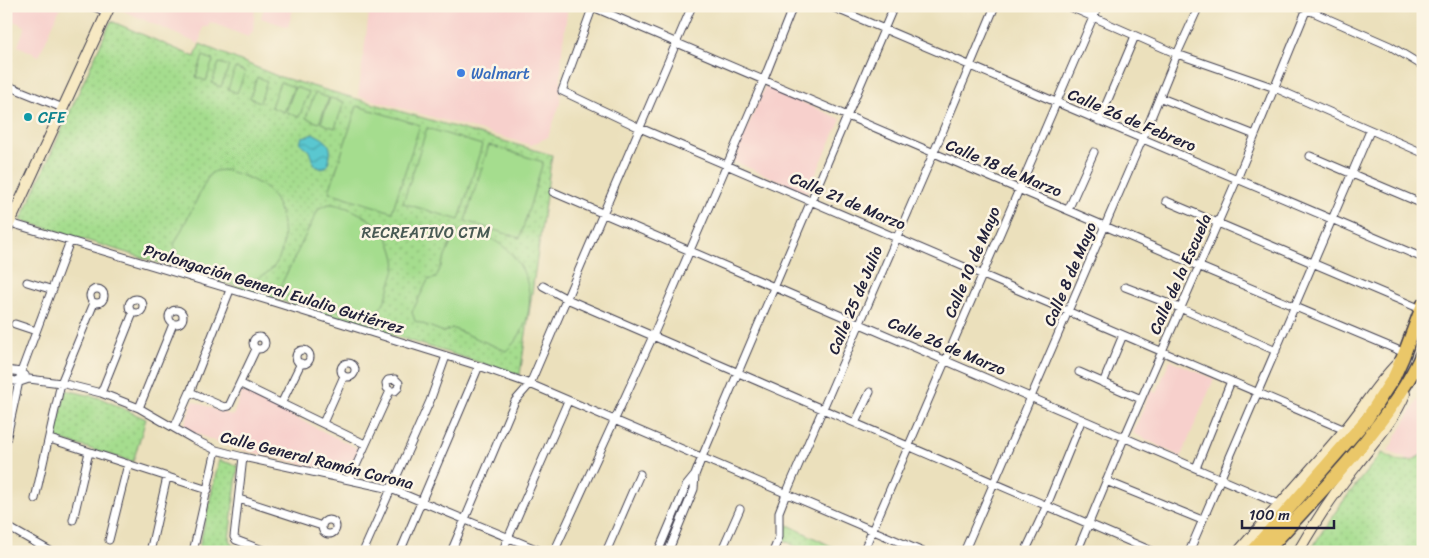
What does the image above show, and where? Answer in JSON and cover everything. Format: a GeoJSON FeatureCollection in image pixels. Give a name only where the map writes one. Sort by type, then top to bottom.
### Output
{"type":"FeatureCollection","features":[{"type":"Feature","properties":{"kind":"highway"},"geometry":{"type":"LineString","coordinates":[[1251,552],[1349,442],[1367,419],[1394,377],[1422,306]]}},
{"type":"Feature","properties":{"kind":"highway"},"geometry":{"type":"LineString","coordinates":[[1266,552],[1352,458],[1385,417],[1410,378],[1423,351]]}},
{"type":"Feature","properties":{"kind":"street"},"geometry":{"type":"LineString","coordinates":[[7,226],[108,9],[92,6]]}},
{"type":"Feature","properties":{"kind":"street"},"geometry":{"type":"LineString","coordinates":[[451,552],[515,401],[530,384],[692,6]]}},
{"type":"Feature","properties":{"kind":"street"},"geometry":{"type":"LineString","coordinates":[[554,552],[653,336],[764,79],[793,6]]}},
{"type":"Feature","properties":{"kind":"street","name":"Calle 26 de Febrero"},"geometry":{"type":"LineString","coordinates":[[830,6],[1423,258]]}},
{"type":"Feature","properties":{"kind":"street"},"geometry":{"type":"LineString","coordinates":[[668,552],[694,489],[695,475],[702,457],[894,6]]}},
{"type":"Feature","properties":{"kind":"street","name":"Calle 25 de Julio"},"geometry":{"type":"LineString","coordinates":[[773,552],[779,537],[779,512],[786,494],[995,6]]}},
{"type":"Feature","properties":{"kind":"street"},"geometry":{"type":"LineString","coordinates":[[1068,6],[1177,54],[1275,88],[1423,153]]}},
{"type":"Feature","properties":{"kind":"street","name":"Calle 10 de Mayo"},"geometry":{"type":"LineString","coordinates":[[863,552],[1098,6]]}},
{"type":"Feature","properties":{"kind":"street","name":"Calle 8 de Mayo"},"geometry":{"type":"LineString","coordinates":[[964,552],[1105,227],[1198,6]]}},
{"type":"Feature","properties":{"kind":"street","name":"Calle 18 de Marzo"},"geometry":{"type":"LineString","coordinates":[[593,7],[1294,306],[1404,355]]}},
{"type":"Feature","properties":{"kind":"street","name":"Calle 21 de Marzo"},"geometry":{"type":"LineString","coordinates":[[593,7],[562,90],[640,128],[1345,430]]}},
{"type":"Feature","properties":{"kind":"street"},"geometry":{"type":"LineString","coordinates":[[1304,7],[1390,46],[1423,66]]}},
{"type":"Feature","properties":{"kind":"street","name":"Calle de la Escuela"},"geometry":{"type":"LineString","coordinates":[[1076,552],[1275,88],[1304,7]]}},
{"type":"Feature","properties":{"kind":"street"},"geometry":{"type":"LineString","coordinates":[[1099,121],[1135,36]]}},
{"type":"Feature","properties":{"kind":"street"},"geometry":{"type":"LineString","coordinates":[[6,85],[63,108]]}},
{"type":"Feature","properties":{"kind":"street"},"geometry":{"type":"LineString","coordinates":[[1160,98],[1255,135]]}},
{"type":"Feature","properties":{"kind":"street"},"geometry":{"type":"LineString","coordinates":[[1189,552],[1370,131]]}},
{"type":"Feature","properties":{"kind":"street"},"geometry":{"type":"LineString","coordinates":[[1068,210],[1094,152]]}},
{"type":"Feature","properties":{"kind":"street"},"geometry":{"type":"LineString","coordinates":[[1310,156],[1423,204]]}},
{"type":"Feature","properties":{"kind":"street","name":"Calle 26 de Marzo"},"geometry":{"type":"LineString","coordinates":[[554,192],[945,361],[1125,436],[1279,504]]}},
{"type":"Feature","properties":{"kind":"street"},"geometry":{"type":"LineString","coordinates":[[1166,201],[1313,263],[1422,306]]}},
{"type":"Feature","properties":{"kind":"street","name":"Prolongación General Eulalio Gutiérrez"},"geometry":{"type":"LineString","coordinates":[[7,226],[70,241],[479,366],[530,384],[923,552]]}},
{"type":"Feature","properties":{"kind":"street"},"geometry":{"type":"LineString","coordinates":[[6,441],[21,372],[70,241]]}},
{"type":"Feature","properties":{"kind":"street"},"geometry":{"type":"LineString","coordinates":[[27,282],[53,290]]}},
{"type":"Feature","properties":{"kind":"street"},"geometry":{"type":"LineString","coordinates":[[543,286],[567,299],[1088,523],[1140,549],[1154,552]]}},
{"type":"Feature","properties":{"kind":"street"},"geometry":{"type":"LineString","coordinates":[[1125,287],[1180,308],[1276,351]]}},
{"type":"Feature","properties":{"kind":"street"},"geometry":{"type":"LineString","coordinates":[[174,428],[230,290]]}},
{"type":"Feature","properties":{"kind":"street"},"geometry":{"type":"LineString","coordinates":[[35,499],[61,384],[94,303]]}},
{"type":"Feature","properties":{"kind":"street"},"geometry":{"type":"LineString","coordinates":[[101,393],[134,313]]}},
{"type":"Feature","properties":{"kind":"street"},"geometry":{"type":"LineString","coordinates":[[15,324],[36,331]]}},
{"type":"Feature","properties":{"kind":"street"},"geometry":{"type":"LineString","coordinates":[[139,408],[173,324]]}},
{"type":"Feature","properties":{"kind":"street"},"geometry":{"type":"LineString","coordinates":[[1103,383],[1124,334]]}},
{"type":"Feature","properties":{"kind":"street"},"geometry":{"type":"LineString","coordinates":[[190,392],[227,407],[231,404],[256,349]]}},
{"type":"Feature","properties":{"kind":"street"},"geometry":{"type":"LineString","coordinates":[[1238,552],[1345,430],[1383,381],[1389,370],[1404,355]]}},
{"type":"Feature","properties":{"kind":"street"},"geometry":{"type":"LineString","coordinates":[[363,552],[430,401],[446,356]]}},
{"type":"Feature","properties":{"kind":"street"},"geometry":{"type":"LineString","coordinates":[[282,402],[301,363]]}},
{"type":"Feature","properties":{"kind":"street"},"geometry":{"type":"LineString","coordinates":[[400,552],[479,366]]}},
{"type":"Feature","properties":{"kind":"street"},"geometry":{"type":"LineString","coordinates":[[6,370],[21,372],[29,379]]}},
{"type":"Feature","properties":{"kind":"street"},"geometry":{"type":"LineString","coordinates":[[1079,372],[1141,399]]}},
{"type":"Feature","properties":{"kind":"street"},"geometry":{"type":"LineString","coordinates":[[323,423],[344,376]]}},
{"type":"Feature","properties":{"kind":"street"},"geometry":{"type":"LineString","coordinates":[[1298,552],[1313,526],[1389,422],[1403,400],[1410,378]]}},
{"type":"Feature","properties":{"kind":"street"},"geometry":{"type":"LineString","coordinates":[[6,379],[20,382]]}},
{"type":"Feature","properties":{"kind":"street","name":"Calle General Ramón Corona"},"geometry":{"type":"LineString","coordinates":[[20,382],[29,379],[101,393],[139,408],[216,450],[391,489],[422,500],[543,552]]}},
{"type":"Feature","properties":{"kind":"street"},"geometry":{"type":"LineString","coordinates":[[1196,468],[1230,381]]}},
{"type":"Feature","properties":{"kind":"street"},"geometry":{"type":"LineString","coordinates":[[240,384],[282,402],[365,444]]}},
{"type":"Feature","properties":{"kind":"street"},"geometry":{"type":"LineString","coordinates":[[350,479],[390,391]]}},
{"type":"Feature","properties":{"kind":"street"},"geometry":{"type":"LineString","coordinates":[[855,423],[870,392]]}},
{"type":"Feature","properties":{"kind":"street"},"geometry":{"type":"LineString","coordinates":[[502,552],[568,401]]}},
{"type":"Feature","properties":{"kind":"street"},"geometry":{"type":"LineString","coordinates":[[1025,552],[1047,505],[1082,418]]}},
{"type":"Feature","properties":{"kind":"street"},"geometry":{"type":"LineString","coordinates":[[50,439],[208,490]]}},
{"type":"Feature","properties":{"kind":"street"},"geometry":{"type":"LineString","coordinates":[[193,552],[216,450]]}},
{"type":"Feature","properties":{"kind":"street"},"geometry":{"type":"LineString","coordinates":[[73,520],[89,452]]}},
{"type":"Feature","properties":{"kind":"street"},"geometry":{"type":"LineString","coordinates":[[243,457],[234,539],[250,549],[268,552]]}},
{"type":"Feature","properties":{"kind":"street"},"geometry":{"type":"LineString","coordinates":[[109,540],[128,464]]}},
{"type":"Feature","properties":{"kind":"street"},"geometry":{"type":"LineString","coordinates":[[606,552],[640,474]]}},
{"type":"Feature","properties":{"kind":"street"},"geometry":{"type":"LineString","coordinates":[[658,552],[686,486],[695,475]]}},
{"type":"Feature","properties":{"kind":"street"},"geometry":{"type":"LineString","coordinates":[[150,552],[167,477]]}},
{"type":"Feature","properties":{"kind":"street"},"geometry":{"type":"LineString","coordinates":[[1106,481],[1202,520]]}},
{"type":"Feature","properties":{"kind":"street"},"geometry":{"type":"LineString","coordinates":[[239,499],[322,526]]}},
{"type":"Feature","properties":{"kind":"street"},"geometry":{"type":"LineString","coordinates":[[721,552],[740,508]]}},
{"type":"Feature","properties":{"kind":"street"},"geometry":{"type":"LineString","coordinates":[[6,526],[42,549],[52,552]]}},
{"type":"Feature","properties":{"kind":"street"},"geometry":{"type":"LineString","coordinates":[[1247,552],[1258,529]]}},
{"type":"Feature","properties":{"kind":"shaded area"},"geometry":{"type":"Polygon","coordinates":[[[6,6],[61,6],[39,56],[18,46],[25,26],[6,18],[6,6]]]}},
{"type":"Feature","properties":{"kind":"shaded area"},"geometry":{"type":"Polygon","coordinates":[[[120,6],[255,6],[253,31],[248,37],[210,22],[208,27],[203,27],[199,44],[119,9],[120,6]]]}},
{"type":"Feature","properties":{"kind":"shaded area"},"geometry":{"type":"Polygon","coordinates":[[[264,6],[294,6],[288,27],[261,18],[264,6]]]}},
{"type":"Feature","properties":{"kind":"shaded area","name":"Walmart"},"geometry":{"type":"Polygon","coordinates":[[[329,6],[568,6],[562,50],[560,104],[548,137],[531,145],[358,96],[369,13],[328,11],[329,6]]]}},
{"type":"Feature","properties":{"kind":"shaded area"},"geometry":{"type":"Polygon","coordinates":[[[765,86],[841,119],[807,193],[733,161],[765,86]]]}},
{"type":"Feature","properties":{"kind":"shaded area"},"geometry":{"type":"Polygon","coordinates":[[[1170,360],[1214,379],[1181,457],[1133,433],[1151,390],[1156,393],[1170,360]]]}},
{"type":"Feature","properties":{"kind":"shaded area"},"geometry":{"type":"Polygon","coordinates":[[[1423,387],[1423,454],[1410,461],[1388,451],[1420,396],[1423,387]]]}},
{"type":"Feature","properties":{"kind":"shaded area"},"geometry":{"type":"Polygon","coordinates":[[[242,391],[359,449],[348,475],[226,446],[183,428],[193,401],[233,416],[242,391]]]}},
{"type":"Feature","properties":{"kind":"green space","name":"RECREATIVO CTM"},"geometry":{"type":"Polygon","coordinates":[[[111,21],[195,57],[200,44],[277,76],[552,155],[520,375],[21,220],[111,21]]]}},
{"type":"Feature","properties":{"kind":"green space"},"geometry":{"type":"Polygon","coordinates":[[[203,56],[213,60],[206,81],[196,77],[203,56]]]}},
{"type":"Feature","properties":{"kind":"green space"},"geometry":{"type":"Polygon","coordinates":[[[219,63],[229,66],[221,87],[212,83],[219,63]]]}},
{"type":"Feature","properties":{"kind":"green space"},"geometry":{"type":"Polygon","coordinates":[[[235,68],[245,72],[237,93],[228,89],[235,68]]]}},
{"type":"Feature","properties":{"kind":"green space"},"geometry":{"type":"Polygon","coordinates":[[[257,77],[267,81],[260,102],[250,98],[257,77]]]}},
{"type":"Feature","properties":{"kind":"green space"},"geometry":{"type":"Polygon","coordinates":[[[280,82],[294,87],[284,112],[271,107],[280,82]]]}},
{"type":"Feature","properties":{"kind":"green space"},"geometry":{"type":"Polygon","coordinates":[[[295,87],[309,92],[299,117],[286,112],[295,87]]]}},
{"type":"Feature","properties":{"kind":"green space"},"geometry":{"type":"Polygon","coordinates":[[[315,93],[329,98],[319,123],[306,118],[315,93]]]}},
{"type":"Feature","properties":{"kind":"green space"},"geometry":{"type":"Polygon","coordinates":[[[330,98],[344,102],[335,128],[321,123],[330,98]]]}},
{"type":"Feature","properties":{"kind":"green space"},"geometry":{"type":"Polygon","coordinates":[[[357,106],[420,125],[392,212],[329,192],[357,106]]]}},
{"type":"Feature","properties":{"kind":"green space"},"geometry":{"type":"Polygon","coordinates":[[[427,128],[482,145],[459,220],[403,203],[427,128]]]}},
{"type":"Feature","properties":{"kind":"green space"},"geometry":{"type":"Polygon","coordinates":[[[489,145],[543,162],[520,238],[465,221],[489,145]]]}},
{"type":"Feature","properties":{"kind":"green space"},"geometry":{"type":"Polygon","coordinates":[[[223,170],[246,177],[261,185],[272,196],[281,213],[284,234],[281,254],[271,269],[260,277],[248,281],[177,255],[174,245],[209,175],[215,171],[223,170]]]}},
{"type":"Feature","properties":{"kind":"green space"},"geometry":{"type":"Polygon","coordinates":[[[329,204],[352,210],[374,223],[385,234],[392,249],[395,266],[387,295],[380,309],[367,319],[286,295],[281,285],[319,208],[329,204]]]}},
{"type":"Feature","properties":{"kind":"green space"},"geometry":{"type":"Polygon","coordinates":[[[456,231],[479,234],[499,243],[514,257],[524,274],[529,293],[528,313],[521,333],[506,351],[452,328],[444,332],[415,321],[412,312],[428,280],[436,278],[456,231]]]}},
{"type":"Feature","properties":{"kind":"green space"},"geometry":{"type":"Polygon","coordinates":[[[66,390],[100,398],[146,419],[133,462],[55,438],[66,390]]]}},
{"type":"Feature","properties":{"kind":"green space"},"geometry":{"type":"Polygon","coordinates":[[[1382,453],[1398,461],[1411,461],[1423,454],[1423,552],[1310,552],[1353,488],[1382,453]]]}},
{"type":"Feature","properties":{"kind":"green space"},"geometry":{"type":"Polygon","coordinates":[[[219,460],[238,466],[229,539],[231,544],[246,552],[198,552],[219,460]]]}},
{"type":"Feature","properties":{"kind":"green space"},"geometry":{"type":"Polygon","coordinates":[[[782,522],[843,552],[805,552],[784,540],[782,522]]]}},
{"type":"Feature","properties":{"kind":"water"},"geometry":{"type":"Polygon","coordinates":[[[314,134],[327,142],[330,150],[327,166],[322,169],[314,165],[309,151],[300,143],[302,137],[314,134]]]}},
{"type":"Feature","properties":{"kind":"place","name":"Walmart"},"geometry":{"type":"Point","coordinates":[461,73]}},
{"type":"Feature","properties":{"kind":"place","name":"CFE"},"geometry":{"type":"Point","coordinates":[28,117]}}]}
